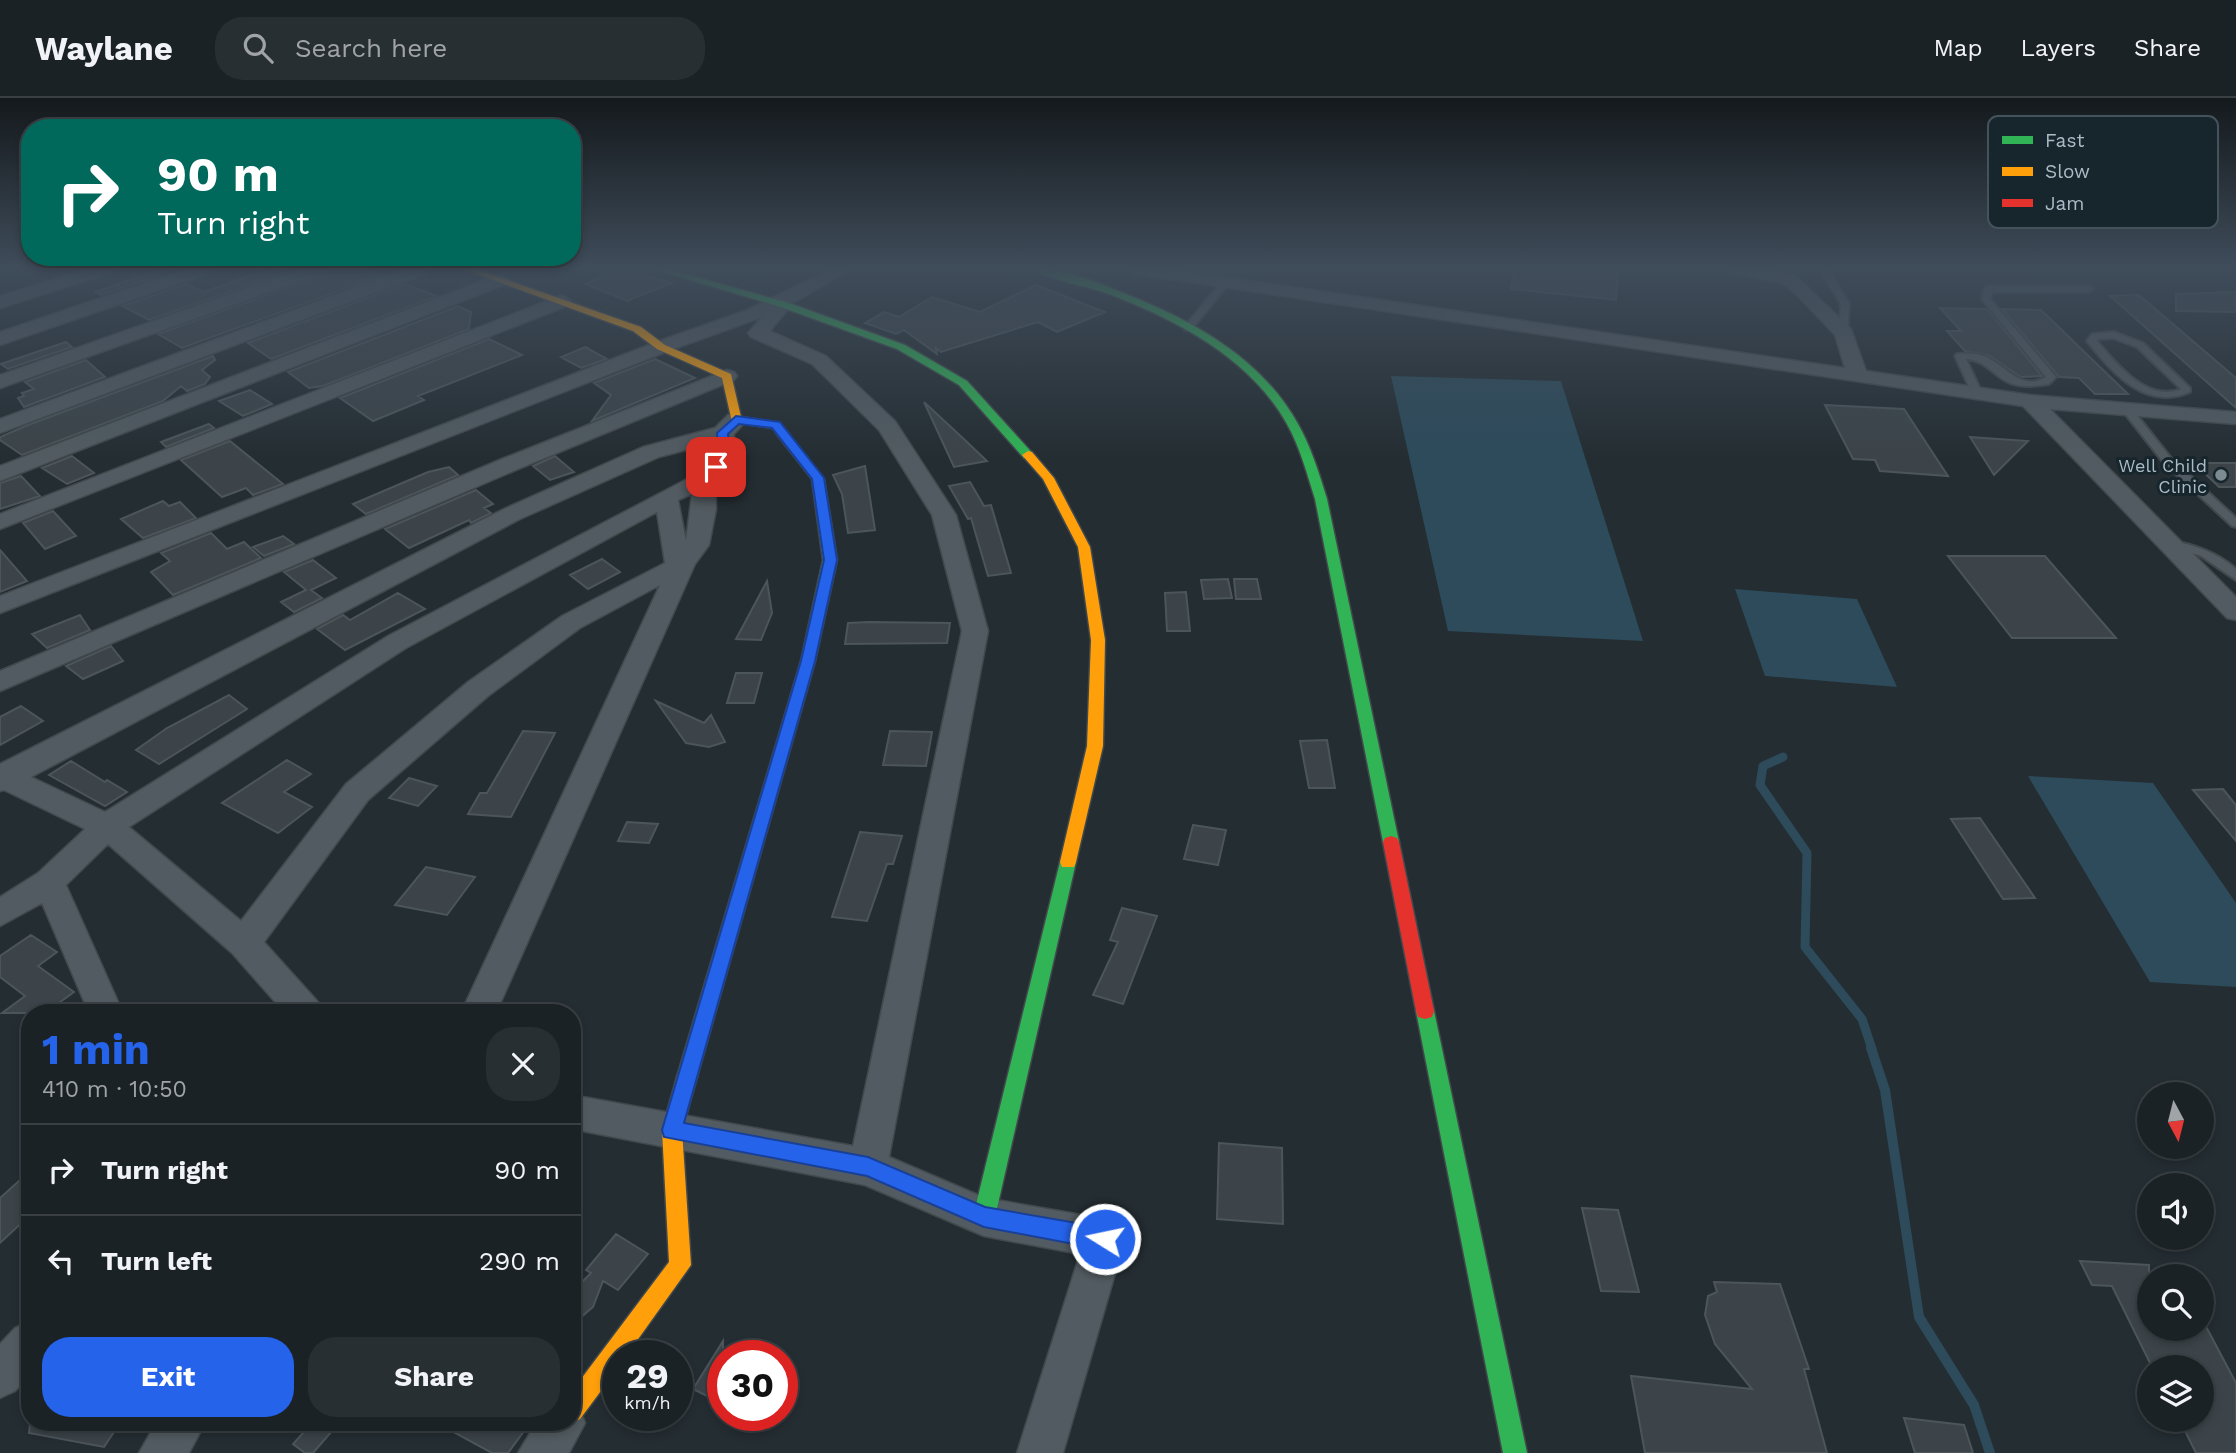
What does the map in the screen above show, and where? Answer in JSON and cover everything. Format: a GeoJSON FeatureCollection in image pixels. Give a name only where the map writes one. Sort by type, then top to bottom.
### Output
{"type":"FeatureCollection","features":[{"type":"Feature","properties":{"kind":"street"},"geometry":{"type":"LineString","coordinates":[[0,339],[20,332]]}},
{"type":"Feature","properties":{"kind":"street"},"geometry":{"type":"LineString","coordinates":[[0,382],[140,332]]}},
{"type":"Feature","properties":{"kind":"street"},"geometry":{"type":"LineString","coordinates":[[0,426],[251,332]]}},
{"type":"Feature","properties":{"kind":"street"},"geometry":{"type":"LineString","coordinates":[[0,474],[365,332]]}},
{"type":"Feature","properties":{"kind":"street"},"geometry":{"type":"LineString","coordinates":[[0,522],[483,332]]}},
{"type":"Feature","properties":{"kind":"street"},"geometry":{"type":"LineString","coordinates":[[642,332],[662,347],[727,376]]}},
{"type":"Feature","properties":{"kind":"street"},"geometry":{"type":"LineString","coordinates":[[0,605],[662,347],[706,332]]}},
{"type":"Feature","properties":{"kind":"street"},"geometry":{"type":"LineString","coordinates":[[759,332],[820,360],[887,426],[944,515],[975,631],[868,1167]]}},
{"type":"Feature","properties":{"kind":"street"},"geometry":{"type":"LineString","coordinates":[[860,332],[901,347],[963,383],[1048,478],[1084,547],[1098,640],[1095,746],[984,1217]]}},
{"type":"Feature","properties":{"kind":"street"},"geometry":{"type":"LineString","coordinates":[[1195,332],[1216,345],[1252,374],[1287,413],[1310,460],[1321,499],[1515,1453]]}},
{"type":"Feature","properties":{"kind":"street"},"geometry":{"type":"LineString","coordinates":[[1571,332],[2030,401],[2236,418]]}},
{"type":"Feature","properties":{"kind":"street"},"geometry":{"type":"LineString","coordinates":[[1844,333],[1858,376]]}},
{"type":"Feature","properties":{"kind":"street"},"geometry":{"type":"LineString","coordinates":[[0,914],[49,882],[107,826],[397,642],[666,497],[704,480],[716,467],[724,449],[729,426],[727,376]]}},
{"type":"Feature","properties":{"kind":"street"},"geometry":{"type":"LineString","coordinates":[[0,682],[510,464],[727,376]]}},
{"type":"Feature","properties":{"kind":"street"},"geometry":{"type":"LineString","coordinates":[[2030,401],[2236,612]]}},
{"type":"Feature","properties":{"kind":"street"},"geometry":{"type":"LineString","coordinates":[[1,777],[512,514],[651,452],[729,426],[776,425],[818,478],[830,560],[808,661],[672,1130],[680,1265],[581,1399]]}},
{"type":"Feature","properties":{"kind":"street"},"geometry":{"type":"LineString","coordinates":[[483,1004],[682,563],[697,545],[704,509],[704,480]]}},
{"type":"Feature","properties":{"kind":"street"},"geometry":{"type":"LineString","coordinates":[[666,497],[677,562],[682,563]]}},
{"type":"Feature","properties":{"kind":"street"},"geometry":{"type":"LineString","coordinates":[[244,943],[357,792],[478,689],[571,622],[682,563]]}},
{"type":"Feature","properties":{"kind":"street"},"geometry":{"type":"LineString","coordinates":[[1,777],[107,826],[244,943],[298,1004]]}},
{"type":"Feature","properties":{"kind":"street"},"geometry":{"type":"LineString","coordinates":[[49,882],[102,1004]]}},
{"type":"Feature","properties":{"kind":"street"},"geometry":{"type":"LineString","coordinates":[[581,1114],[868,1167],[984,1217],[1105,1239],[1040,1453]]}},
{"type":"Feature","properties":{"kind":"street"},"geometry":{"type":"LineString","coordinates":[[0,1376],[21,1353]]}},
{"type":"Feature","properties":{"kind":"street"},"geometry":{"type":"LineString","coordinates":[[162,1453],[177,1431]]}},
{"type":"Feature","properties":{"kind":"street"},"geometry":{"type":"LineString","coordinates":[[541,1453],[557,1431]]}},
{"type":"Feature","properties":{"kind":"lane"},"geometry":{"type":"LineString","coordinates":[[1977,393],[1960,356],[1979,356],[1990,361],[2015,382],[2046,383],[2051,377],[2014,332]]}},
{"type":"Feature","properties":{"kind":"lane"},"geometry":{"type":"LineString","coordinates":[[2166,395],[2185,393],[2187,387],[2140,345],[2121,336],[2092,337],[2097,346],[2140,387],[2166,395],[2187,416]]}},
{"type":"Feature","properties":{"kind":"lane"},"geometry":{"type":"LineString","coordinates":[[2128,411],[2167,460],[2236,524]]}},
{"type":"Feature","properties":{"kind":"lane"},"geometry":{"type":"LineString","coordinates":[[2169,543],[2199,549],[2219,559],[2236,576]]}},
{"type":"Feature","properties":{"kind":"water"},"geometry":{"type":"Polygon","coordinates":[[[1391,376],[1561,381],[1643,641],[1448,631],[1391,376]]]}},
{"type":"Feature","properties":{"kind":"water"},"geometry":{"type":"Polygon","coordinates":[[[1735,589],[1857,599],[1897,687],[1765,676],[1735,589]]]}},
{"type":"Feature","properties":{"kind":"water"},"geometry":{"type":"Polygon","coordinates":[[[2028,776],[2153,783],[2236,903],[2236,987],[2150,982],[2028,776]]]}},
{"type":"Feature","properties":{"kind":"building"},"geometry":{"type":"Polygon","coordinates":[[[163,332],[225,332],[182,348],[158,334],[163,332]]]}},
{"type":"Feature","properties":{"kind":"building"},"geometry":{"type":"Polygon","coordinates":[[[276,332],[342,332],[271,359],[248,343],[276,332]]]}},
{"type":"Feature","properties":{"kind":"building"},"geometry":{"type":"Polygon","coordinates":[[[390,332],[461,332],[323,386],[309,388],[288,372],[390,332]]]}},
{"type":"Feature","properties":{"kind":"building"},"geometry":{"type":"Polygon","coordinates":[[[907,332],[1005,332],[941,352],[936,348],[937,354],[907,332]]]}},
{"type":"Feature","properties":{"kind":"building"},"geometry":{"type":"Polygon","coordinates":[[[1948,332],[2006,332],[2042,376],[2021,377],[1988,355],[1965,351],[1948,332]]]}},
{"type":"Feature","properties":{"kind":"building"},"geometry":{"type":"Polygon","coordinates":[[[2021,332],[2064,332],[2128,394],[2095,394],[2079,378],[2059,377],[2021,332]]]}},
{"type":"Feature","properties":{"kind":"building"},"geometry":{"type":"Polygon","coordinates":[[[2151,332],[2183,332],[2236,378],[2236,408],[2151,332]]]}},
{"type":"Feature","properties":{"kind":"building"},"geometry":{"type":"Polygon","coordinates":[[[489,339],[522,355],[418,396],[424,400],[373,421],[340,398],[489,339]]]}},
{"type":"Feature","properties":{"kind":"building"},"geometry":{"type":"Polygon","coordinates":[[[66,342],[72,347],[8,369],[1,364],[66,342]]]}},
{"type":"Feature","properties":{"kind":"building"},"geometry":{"type":"Polygon","coordinates":[[[585,347],[607,359],[581,368],[561,357],[585,347]]]}},
{"type":"Feature","properties":{"kind":"building"},"geometry":{"type":"Polygon","coordinates":[[[213,356],[215,360],[202,370],[210,377],[205,384],[187,391],[181,386],[163,401],[22,455],[0,440],[0,437],[28,425],[213,356]]]}},
{"type":"Feature","properties":{"kind":"building"},"geometry":{"type":"Polygon","coordinates":[[[655,359],[695,378],[592,421],[611,395],[594,383],[655,359]]]}},
{"type":"Feature","properties":{"kind":"building"},"geometry":{"type":"Polygon","coordinates":[[[86,360],[105,377],[24,407],[18,398],[24,396],[22,393],[34,389],[25,382],[86,360]]]}},
{"type":"Feature","properties":{"kind":"building"},"geometry":{"type":"Polygon","coordinates":[[[250,390],[272,404],[243,416],[219,401],[250,390]]]}},
{"type":"Feature","properties":{"kind":"building"},"geometry":{"type":"Polygon","coordinates":[[[924,402],[966,441],[987,461],[954,467],[924,402]]]}},
{"type":"Feature","properties":{"kind":"building"},"geometry":{"type":"Polygon","coordinates":[[[1825,405],[1904,409],[1948,476],[1880,471],[1875,460],[1853,459],[1825,405]]]}},
{"type":"Feature","properties":{"kind":"building"},"geometry":{"type":"Polygon","coordinates":[[[209,424],[214,428],[166,447],[161,442],[209,424]]]}},
{"type":"Feature","properties":{"kind":"building"},"geometry":{"type":"Polygon","coordinates":[[[1970,437],[2028,441],[1994,475],[1970,437]]]}},
{"type":"Feature","properties":{"kind":"building"},"geometry":{"type":"Polygon","coordinates":[[[230,441],[283,484],[253,495],[246,488],[222,497],[181,460],[230,441]]]}},
{"type":"Feature","properties":{"kind":"building"},"geometry":{"type":"Polygon","coordinates":[[[72,456],[94,473],[67,484],[42,468],[72,456]]]}},
{"type":"Feature","properties":{"kind":"building"},"geometry":{"type":"Polygon","coordinates":[[[555,456],[574,472],[550,480],[533,466],[555,456]]]}},
{"type":"Feature","properties":{"kind":"building","name":"Well Child Clinic"},"geometry":{"type":"Polygon","coordinates":[[[2194,463],[2236,463],[2236,487],[2219,487],[2194,463]]]}},
{"type":"Feature","properties":{"kind":"building"},"geometry":{"type":"Polygon","coordinates":[[[865,466],[875,530],[848,533],[842,494],[833,475],[865,466]]]}},
{"type":"Feature","properties":{"kind":"building"},"geometry":{"type":"Polygon","coordinates":[[[449,467],[458,475],[366,514],[353,504],[428,472],[449,467]]]}},
{"type":"Feature","properties":{"kind":"building"},"geometry":{"type":"Polygon","coordinates":[[[21,476],[40,496],[0,509],[0,483],[21,476]]]}},
{"type":"Feature","properties":{"kind":"building"},"geometry":{"type":"Polygon","coordinates":[[[970,482],[984,506],[991,505],[1011,573],[988,576],[971,518],[968,519],[949,486],[970,482]]]}},
{"type":"Feature","properties":{"kind":"building"},"geometry":{"type":"Polygon","coordinates":[[[476,490],[493,504],[484,508],[491,513],[471,523],[469,520],[409,548],[385,529],[476,490]]]}},
{"type":"Feature","properties":{"kind":"building"},"geometry":{"type":"Polygon","coordinates":[[[163,501],[169,506],[180,502],[196,518],[143,538],[121,519],[163,501]]]}},
{"type":"Feature","properties":{"kind":"building"},"geometry":{"type":"Polygon","coordinates":[[[53,511],[76,536],[45,549],[23,523],[53,511]]]}},
{"type":"Feature","properties":{"kind":"building"},"geometry":{"type":"Polygon","coordinates":[[[211,533],[227,549],[244,542],[261,558],[173,595],[151,572],[170,561],[161,553],[211,533]]]}},
{"type":"Feature","properties":{"kind":"building"},"geometry":{"type":"Polygon","coordinates":[[[283,536],[294,544],[264,556],[253,547],[283,536]]]}},
{"type":"Feature","properties":{"kind":"building"},"geometry":{"type":"Polygon","coordinates":[[[0,550],[27,581],[0,592],[0,550]]]}},
{"type":"Feature","properties":{"kind":"building"},"geometry":{"type":"Polygon","coordinates":[[[1948,556],[2045,556],[2116,638],[2012,638],[1948,556]]]}},
{"type":"Feature","properties":{"kind":"building"},"geometry":{"type":"Polygon","coordinates":[[[602,559],[620,572],[588,589],[570,575],[602,559]]]}},
{"type":"Feature","properties":{"kind":"building"},"geometry":{"type":"Polygon","coordinates":[[[313,560],[336,578],[311,590],[322,598],[294,612],[281,602],[306,590],[284,572],[313,560]]]}},
{"type":"Feature","properties":{"kind":"building"},"geometry":{"type":"Polygon","coordinates":[[[1228,579],[1232,598],[1204,599],[1201,580],[1228,579]]]}},
{"type":"Feature","properties":{"kind":"building"},"geometry":{"type":"Polygon","coordinates":[[[1234,579],[1257,579],[1261,599],[1236,599],[1234,579]]]}},
{"type":"Feature","properties":{"kind":"building"},"geometry":{"type":"Polygon","coordinates":[[[767,581],[772,613],[761,640],[736,639],[767,581]]]}},
{"type":"Feature","properties":{"kind":"building"},"geometry":{"type":"Polygon","coordinates":[[[1186,592],[1190,631],[1167,631],[1165,593],[1186,592]]]}},
{"type":"Feature","properties":{"kind":"building"},"geometry":{"type":"Polygon","coordinates":[[[398,593],[425,609],[345,650],[317,629],[343,615],[350,620],[398,593]]]}},
{"type":"Feature","properties":{"kind":"building"},"geometry":{"type":"Polygon","coordinates":[[[80,615],[90,630],[47,648],[32,634],[80,615]]]}},
{"type":"Feature","properties":{"kind":"building"},"geometry":{"type":"Polygon","coordinates":[[[848,623],[950,623],[947,643],[845,644],[848,623]]]}},
{"type":"Feature","properties":{"kind":"building"},"geometry":{"type":"Polygon","coordinates":[[[111,646],[123,661],[83,679],[66,666],[111,646]]]}},
{"type":"Feature","properties":{"kind":"building"},"geometry":{"type":"Polygon","coordinates":[[[736,673],[762,673],[754,703],[727,703],[736,673]]]}},
{"type":"Feature","properties":{"kind":"building"},"geometry":{"type":"Polygon","coordinates":[[[229,695],[247,709],[159,764],[136,750],[167,728],[229,695]]]}},
{"type":"Feature","properties":{"kind":"building"},"geometry":{"type":"Polygon","coordinates":[[[656,701],[704,723],[711,715],[725,742],[709,747],[686,743],[656,701]]]}},
{"type":"Feature","properties":{"kind":"building"},"geometry":{"type":"Polygon","coordinates":[[[21,706],[43,721],[0,745],[0,717],[21,706]]]}},
{"type":"Feature","properties":{"kind":"building"},"geometry":{"type":"Polygon","coordinates":[[[523,731],[555,733],[511,817],[468,814],[480,793],[487,793],[523,731]]]}},
{"type":"Feature","properties":{"kind":"building"},"geometry":{"type":"Polygon","coordinates":[[[890,731],[932,732],[926,766],[883,765],[890,731]]]}},
{"type":"Feature","properties":{"kind":"building"},"geometry":{"type":"Polygon","coordinates":[[[1327,740],[1335,788],[1309,788],[1300,741],[1327,740]]]}},
{"type":"Feature","properties":{"kind":"building"},"geometry":{"type":"Polygon","coordinates":[[[287,760],[311,774],[284,792],[312,807],[278,833],[222,803],[287,760]]]}},
{"type":"Feature","properties":{"kind":"building"},"geometry":{"type":"Polygon","coordinates":[[[71,761],[127,792],[105,806],[49,775],[71,761]]]}},
{"type":"Feature","properties":{"kind":"building"},"geometry":{"type":"Polygon","coordinates":[[[409,778],[437,786],[418,806],[389,798],[409,778]]]}},
{"type":"Feature","properties":{"kind":"building"},"geometry":{"type":"Polygon","coordinates":[[[2223,789],[2236,805],[2236,841],[2193,790],[2223,789]]]}},
{"type":"Feature","properties":{"kind":"building"},"geometry":{"type":"Polygon","coordinates":[[[1980,818],[2035,898],[2003,899],[1951,819],[1980,818]]]}},
{"type":"Feature","properties":{"kind":"building"},"geometry":{"type":"Polygon","coordinates":[[[627,822],[658,824],[649,843],[618,841],[627,822]]]}},
{"type":"Feature","properties":{"kind":"building"},"geometry":{"type":"Polygon","coordinates":[[[1193,825],[1226,830],[1218,865],[1184,859],[1193,825]]]}},
{"type":"Feature","properties":{"kind":"building"},"geometry":{"type":"Polygon","coordinates":[[[860,832],[902,836],[893,864],[887,864],[867,921],[832,917],[860,832]]]}},
{"type":"Feature","properties":{"kind":"building"},"geometry":{"type":"Polygon","coordinates":[[[426,867],[475,877],[447,915],[395,905],[426,867]]]}},
{"type":"Feature","properties":{"kind":"building"},"geometry":{"type":"Polygon","coordinates":[[[1122,908],[1157,916],[1123,1004],[1093,995],[1118,942],[1110,940],[1122,908]]]}},
{"type":"Feature","properties":{"kind":"building"},"geometry":{"type":"Polygon","coordinates":[[[31,935],[57,952],[38,966],[74,992],[57,1004],[21,1004],[21,1013],[2,1013],[25,996],[0,977],[0,956],[31,935]]]}},
{"type":"Feature","properties":{"kind":"building"},"geometry":{"type":"Polygon","coordinates":[[[1219,1143],[1282,1148],[1283,1224],[1217,1219],[1219,1143]]]}},
{"type":"Feature","properties":{"kind":"building"},"geometry":{"type":"Polygon","coordinates":[[[21,1179],[21,1223],[0,1243],[0,1198],[21,1179]]]}},
{"type":"Feature","properties":{"kind":"building"},"geometry":{"type":"Polygon","coordinates":[[[1582,1208],[1618,1210],[1639,1292],[1601,1291],[1582,1208]]]}},
{"type":"Feature","properties":{"kind":"building"},"geometry":{"type":"Polygon","coordinates":[[[616,1234],[648,1254],[618,1290],[603,1281],[593,1307],[581,1317],[581,1283],[591,1273],[586,1270],[616,1234]]]}},
{"type":"Feature","properties":{"kind":"building"},"geometry":{"type":"Polygon","coordinates":[[[2080,1261],[2137,1264],[2137,1337],[2112,1286],[2092,1285],[2080,1261]]]}},
{"type":"Feature","properties":{"kind":"building"},"geometry":{"type":"Polygon","coordinates":[[[1714,1282],[1780,1284],[1809,1369],[1804,1369],[1827,1453],[1645,1453],[1631,1376],[1752,1389],[1715,1344],[1705,1315],[1708,1296],[1717,1292],[1714,1282]]]}},
{"type":"Feature","properties":{"kind":"building"},"geometry":{"type":"Polygon","coordinates":[[[2139,1341],[2214,1341],[2236,1383],[2236,1453],[2196,1453],[2186,1432],[2214,1432],[2214,1355],[2146,1355],[2139,1341]]]}},
{"type":"Feature","properties":{"kind":"building"},"geometry":{"type":"Polygon","coordinates":[[[707,1367],[707,1396],[693,1389],[707,1367]]]}},
{"type":"Feature","properties":{"kind":"building"},"geometry":{"type":"Polygon","coordinates":[[[1904,1418],[1964,1425],[1973,1453],[1915,1453],[1904,1418]]]}},
{"type":"Feature","properties":{"kind":"building"},"geometry":{"type":"Polygon","coordinates":[[[29,1431],[115,1431],[104,1447],[29,1431]]]}},
{"type":"Feature","properties":{"kind":"building"},"geometry":{"type":"Polygon","coordinates":[[[305,1431],[332,1431],[313,1453],[305,1453],[293,1444],[305,1431]]]}},
{"type":"Feature","properties":{"kind":"building"},"geometry":{"type":"Polygon","coordinates":[[[452,1431],[524,1431],[508,1453],[492,1453],[452,1431]]]}},
{"type":"Feature","properties":{"kind":"waterway"},"geometry":{"type":"LineString","coordinates":[[1783,757],[1763,766],[1760,785],[1807,853],[1805,947],[1862,1019],[1872,1049]]}},
{"type":"Feature","properties":{"kind":"waterway"},"geometry":{"type":"LineString","coordinates":[[1871,1048],[1885,1090],[1919,1317],[1974,1405],[1990,1453]]}},
{"type":"Feature","properties":{"kind":"traffic: fast"},"geometry":{"type":"LineString","coordinates":[[860,332],[901,347],[963,383],[1028,455]]}},
{"type":"Feature","properties":{"kind":"traffic: fast"},"geometry":{"type":"LineString","coordinates":[[1198,332],[1238,361],[1265,386],[1293,425],[1311,466],[1321,499],[1391,842]]}},
{"type":"Feature","properties":{"kind":"traffic: fast"},"geometry":{"type":"LineString","coordinates":[[687,1077],[808,661],[830,560],[818,479],[782,433]]}},
{"type":"Feature","properties":{"kind":"traffic: fast"},"geometry":{"type":"LineString","coordinates":[[984,1217],[1068,862]]}},
{"type":"Feature","properties":{"kind":"traffic: fast"},"geometry":{"type":"LineString","coordinates":[[1425,1011],[1515,1453]]}},
{"type":"Feature","properties":{"kind":"traffic: slow"},"geometry":{"type":"LineString","coordinates":[[641,332],[661,347],[727,376],[736,420],[776,425],[782,433]]}},
{"type":"Feature","properties":{"kind":"traffic: slow"},"geometry":{"type":"LineString","coordinates":[[1028,455],[1048,478],[1084,547],[1098,640],[1095,746],[1068,862]]}},
{"type":"Feature","properties":{"kind":"traffic: slow"},"geometry":{"type":"LineString","coordinates":[[581,1399],[680,1265],[672,1130],[687,1077]]}},
{"type":"Feature","properties":{"kind":"traffic: jam"},"geometry":{"type":"LineString","coordinates":[[1391,842],[1425,1011]]}},
{"type":"Feature","properties":{"kind":"place","name":"Well Child Clinic"},"geometry":{"type":"Point","coordinates":[2221,475]}},
{"type":"Feature","properties":{"kind":"route"},"geometry":{"type":"LineString","coordinates":[[716,467],[724,449],[723,433],[736,420],[776,425],[818,478],[830,560],[808,661],[672,1130],[868,1167],[984,1217],[1105,1239]]}}]}
